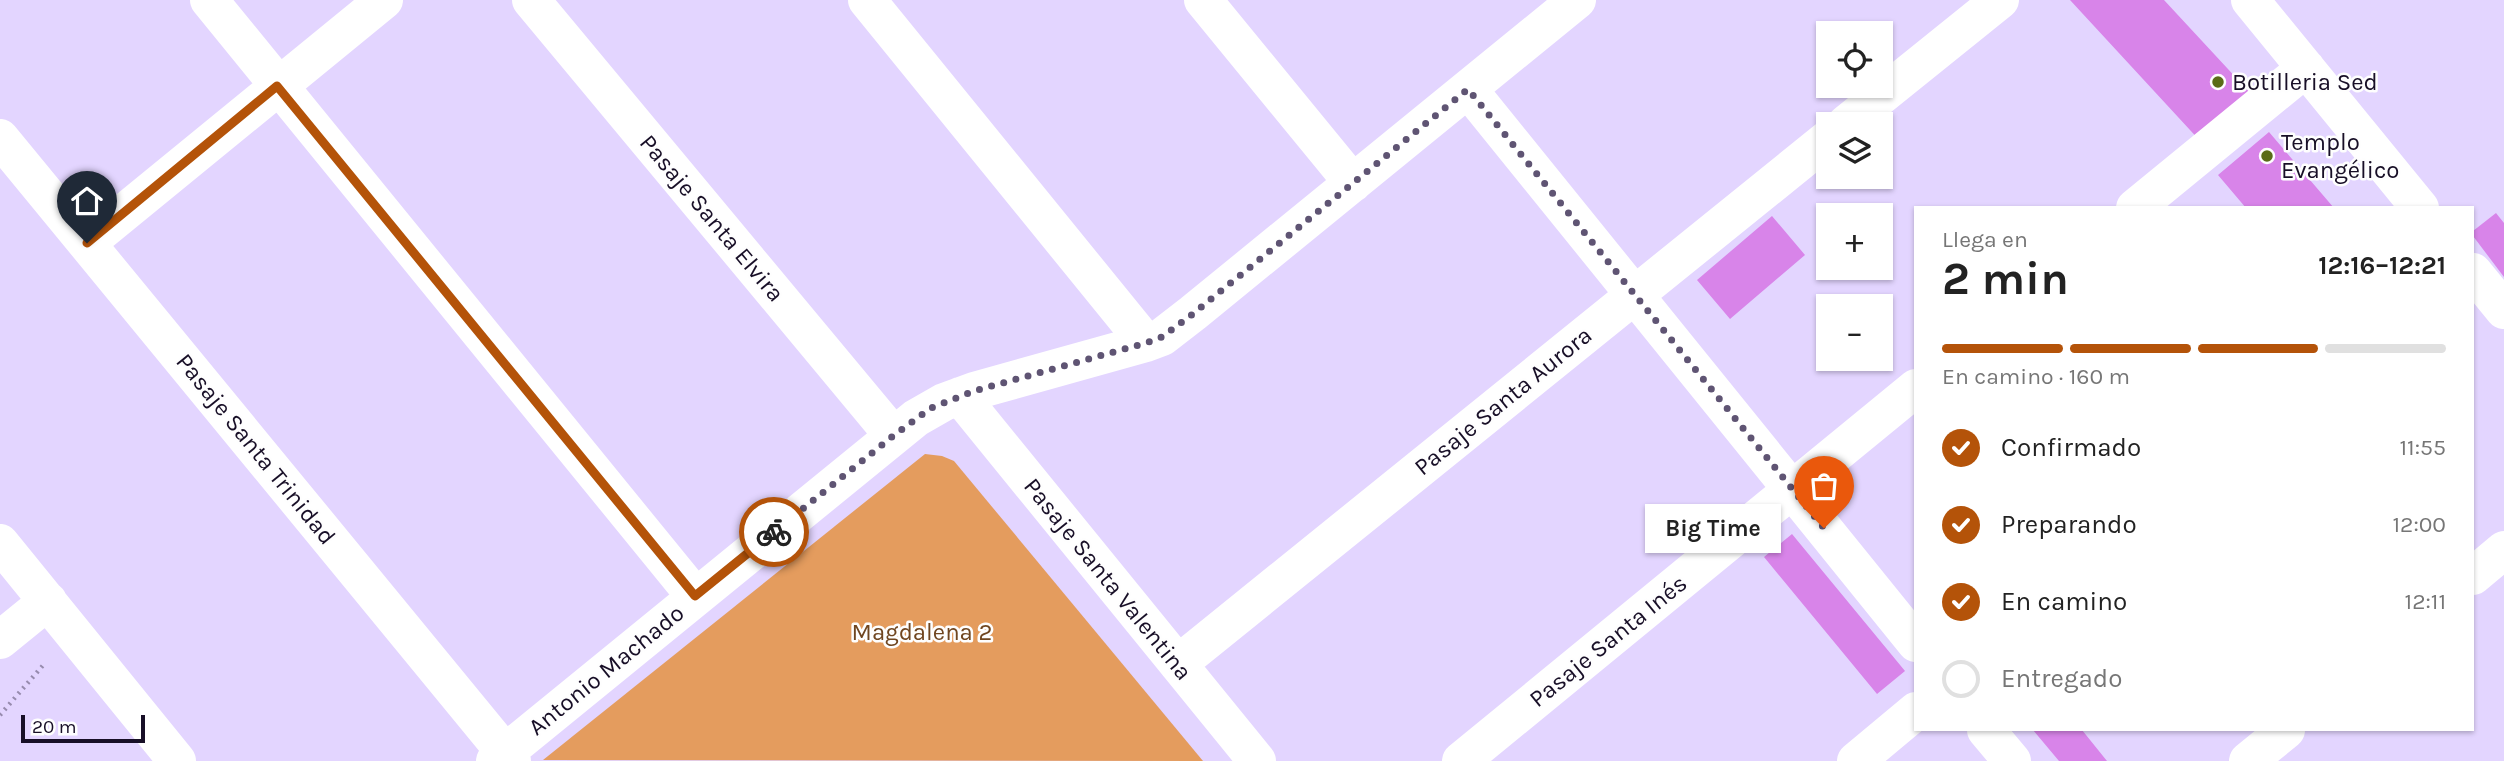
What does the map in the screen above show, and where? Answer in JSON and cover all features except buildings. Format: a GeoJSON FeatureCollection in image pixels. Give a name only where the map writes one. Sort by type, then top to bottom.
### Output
{"type":"FeatureCollection","features":[{"type":"Feature","properties":{"kind":"street"},"geometry":{"type":"LineString","coordinates":[[209,0],[695,596]]}},
{"type":"Feature","properties":{"kind":"street"},"geometry":{"type":"LineString","coordinates":[[87,243],[384,0]]}},
{"type":"Feature","properties":{"kind":"street","name":"Pasaje Santa Elvira"},"geometry":{"type":"LineString","coordinates":[[531,0],[893,436]]}},
{"type":"Feature","properties":{"kind":"street"},"geometry":{"type":"LineString","coordinates":[[867,0],[1146,343]]}},
{"type":"Feature","properties":{"kind":"street"},"geometry":{"type":"LineString","coordinates":[[1203,0],[1353,183]]}},
{"type":"Feature","properties":{"kind":"street","name":"Antonio Machado"},"geometry":{"type":"LineString","coordinates":[[504,758],[695,596],[931,408],[960,396],[1162,337],[1468,89],[1536,13],[1577,0]]}},
{"type":"Feature","properties":{"kind":"street"},"geometry":{"type":"LineString","coordinates":[[1861,112],[2000,0]]}},
{"type":"Feature","properties":{"kind":"street"},"geometry":{"type":"LineString","coordinates":[[2250,0],[2418,206]]}},
{"type":"Feature","properties":{"kind":"street"},"geometry":{"type":"LineString","coordinates":[[2137,206],[2306,68]]}},
{"type":"Feature","properties":{"kind":"street"},"geometry":{"type":"LineString","coordinates":[[1468,89],[1914,640]]}},
{"type":"Feature","properties":{"kind":"street","name":"Pasaje Santa Trinidad"},"geometry":{"type":"LineString","coordinates":[[0,138],[504,758]]}},
{"type":"Feature","properties":{"kind":"street","name":"Pasaje Santa Aurora"},"geometry":{"type":"LineString","coordinates":[[1178,664],[1816,149]]}},
{"type":"Feature","properties":{"kind":"street"},"geometry":{"type":"LineString","coordinates":[[2474,273],[2504,310]]}},
{"type":"Feature","properties":{"kind":"street","name":"Pasaje Santa Inés"},"geometry":{"type":"LineString","coordinates":[[1461,761],[1914,390]]}},
{"type":"Feature","properties":{"kind":"street","name":"Pasaje Santa Valentina"},"geometry":{"type":"LineString","coordinates":[[960,396],[1178,664],[1249,758]]}},
{"type":"Feature","properties":{"kind":"street"},"geometry":{"type":"LineString","coordinates":[[0,542],[177,761]]}},
{"type":"Feature","properties":{"kind":"street"},"geometry":{"type":"LineString","coordinates":[[2474,575],[2504,550]]}},
{"type":"Feature","properties":{"kind":"street"},"geometry":{"type":"LineString","coordinates":[[0,640],[48,601]]}},
{"type":"Feature","properties":{"kind":"street"},"geometry":{"type":"LineString","coordinates":[[1856,761],[1914,712]]}},
{"type":"Feature","properties":{"kind":"street"},"geometry":{"type":"LineString","coordinates":[[1987,731],[2012,761]]}},
{"type":"Feature","properties":{"kind":"street"},"geometry":{"type":"LineString","coordinates":[[2248,761],[2285,731]]}},
{"type":"Feature","properties":{"kind":"path"},"geometry":{"type":"LineString","coordinates":[[0,715],[46,662],[75,635]]}},
{"type":"Feature","properties":{"kind":"green space","name":"Magdalena 2"},"geometry":{"type":"Polygon","coordinates":[[[925,454],[954,461],[1203,761],[543,760],[925,454]]]}},
{"type":"Feature","properties":{"kind":"way so far"},"geometry":{"type":"LineString","coordinates":[[774,532],[931,408],[974,391],[1162,337],[1468,89],[1824,528]]}},
{"type":"Feature","properties":{"kind":"place","name":"Botilleria Sed"},"geometry":{"type":"Point","coordinates":[2218,82]}},
{"type":"Feature","properties":{"kind":"place","name":"Templo Evangélico"},"geometry":{"type":"Point","coordinates":[2267,156]}},
{"type":"Feature","properties":{"kind":"place","name":"Big Time"},"geometry":{"type":"Point","coordinates":[1824,528]}},
{"type":"Feature","properties":{"kind":"route"},"geometry":{"type":"LineString","coordinates":[[87,243],[277,86],[695,596],[774,532]]}}]}
